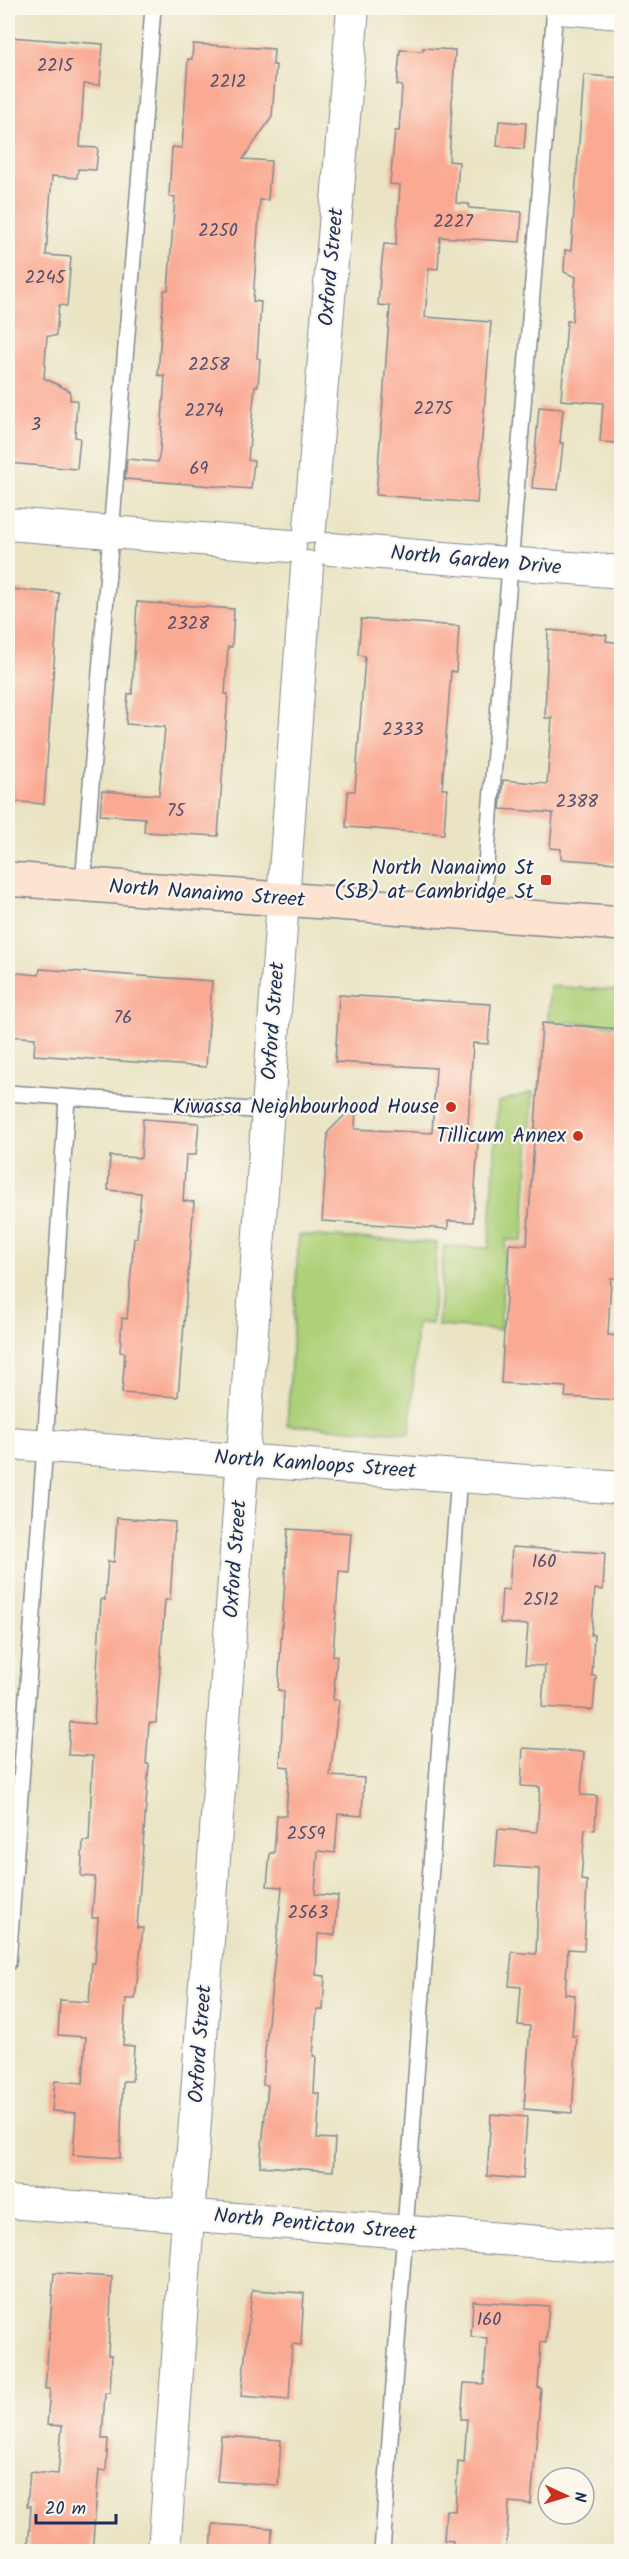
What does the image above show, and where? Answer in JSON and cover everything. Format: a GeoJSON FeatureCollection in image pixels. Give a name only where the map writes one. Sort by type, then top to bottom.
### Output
{"type":"FeatureCollection","features":[{"type":"Feature","properties":{"kind":"main road","name":"North Nanaimo Street"},"geometry":{"type":"LineString","coordinates":[[8,879],[621,924]]}},
{"type":"Feature","properties":{"kind":"street","name":"Oxford Street"},"geometry":{"type":"LineString","coordinates":[[164,2552],[309,547],[353,8]]}},
{"type":"Feature","properties":{"kind":"street"},"geometry":{"type":"LineString","coordinates":[[560,8],[621,13]]}},
{"type":"Feature","properties":{"kind":"street","name":"North Garden Drive"},"geometry":{"type":"LineString","coordinates":[[8,524],[621,572]]}},
{"type":"Feature","properties":{"kind":"street","name":"North Kamloops Street"},"geometry":{"type":"LineString","coordinates":[[8,1443],[621,1488]]}},
{"type":"Feature","properties":{"kind":"street","name":"North Penticton Street"},"geometry":{"type":"LineString","coordinates":[[8,2202],[621,2248]]}},
{"type":"Feature","properties":{"kind":"lane"},"geometry":{"type":"LineString","coordinates":[[83,885],[153,8]]}},
{"type":"Feature","properties":{"kind":"lane"},"geometry":{"type":"LineString","coordinates":[[482,914],[555,8]]}},
{"type":"Feature","properties":{"kind":"lane"},"geometry":{"type":"LineString","coordinates":[[8,1093],[268,1111]]}},
{"type":"Feature","properties":{"kind":"lane"},"geometry":{"type":"LineString","coordinates":[[8,1963],[45,1446],[66,1098]]}},
{"type":"Feature","properties":{"kind":"lane"},"geometry":{"type":"LineString","coordinates":[[382,2552],[459,1475]]}},
{"type":"Feature","properties":{"kind":"green space"},"geometry":{"type":"Polygon","coordinates":[[[550,986],[621,991],[621,1026],[548,1021],[550,986]]]}},
{"type":"Feature","properties":{"kind":"green space"},"geometry":{"type":"Polygon","coordinates":[[[533,1092],[523,1241],[506,1240],[500,1330],[438,1326],[444,1246],[489,1248],[498,1102],[533,1092]]]}},
{"type":"Feature","properties":{"kind":"green space"},"geometry":{"type":"Polygon","coordinates":[[[299,1235],[437,1243],[432,1324],[417,1323],[410,1433],[287,1425],[299,1235]]]}},
{"type":"Feature","properties":{"kind":"building"},"geometry":{"type":"Polygon","coordinates":[[[9,37],[103,44],[100,85],[84,84],[80,147],[98,148],[96,170],[78,169],[77,178],[52,176],[46,255],[71,257],[67,306],[59,305],[56,336],[47,336],[44,378],[70,391],[70,400],[77,400],[75,437],[80,438],[77,469],[8,463],[9,37]]]}},
{"type":"Feature","properties":{"kind":"building"},"geometry":{"type":"Polygon","coordinates":[[[193,44],[274,49],[273,65],[276,65],[272,117],[243,159],[271,161],[268,200],[260,200],[253,301],[261,302],[257,358],[260,359],[258,386],[255,386],[248,460],[254,461],[251,489],[125,479],[127,459],[158,462],[160,450],[165,376],[158,375],[164,290],[168,290],[175,197],[169,196],[172,147],[182,148],[188,59],[192,59],[193,44]]]}},
{"type":"Feature","properties":{"kind":"building"},"geometry":{"type":"Polygon","coordinates":[[[423,48],[455,50],[449,161],[459,162],[456,203],[469,204],[469,208],[522,212],[520,242],[440,237],[438,269],[429,268],[425,317],[491,322],[477,503],[376,495],[390,306],[378,305],[384,244],[396,245],[400,185],[390,184],[395,131],[399,131],[402,86],[397,85],[400,50],[423,51],[423,48]]]}},
{"type":"Feature","properties":{"kind":"building"},"geometry":{"type":"Polygon","coordinates":[[[584,75],[621,78],[621,443],[600,442],[603,403],[561,400],[567,321],[572,321],[576,277],[564,272],[565,250],[571,251],[584,75]]]}},
{"type":"Feature","properties":{"kind":"building"},"geometry":{"type":"Polygon","coordinates":[[[499,121],[526,123],[524,149],[497,146],[499,121]]]}},
{"type":"Feature","properties":{"kind":"building"},"geometry":{"type":"Polygon","coordinates":[[[539,407],[563,409],[560,443],[563,443],[558,490],[532,488],[539,407]]]}},
{"type":"Feature","properties":{"kind":"building"},"geometry":{"type":"Polygon","coordinates":[[[8,589],[59,593],[44,804],[8,801],[8,589]]]}},
{"type":"Feature","properties":{"kind":"building"},"geometry":{"type":"Polygon","coordinates":[[[137,602],[234,609],[232,647],[228,647],[225,694],[228,694],[218,836],[144,832],[145,818],[100,815],[102,791],[159,795],[165,727],[126,724],[128,694],[132,694],[137,602]]]}},
{"type":"Feature","properties":{"kind":"building"},"geometry":{"type":"Polygon","coordinates":[[[361,619],[459,626],[456,672],[451,671],[442,789],[447,789],[444,834],[346,827],[348,791],[355,791],[365,656],[358,655],[361,619]]]}},
{"type":"Feature","properties":{"kind":"building"},"geometry":{"type":"Polygon","coordinates":[[[548,630],[607,635],[606,641],[621,643],[621,804],[617,863],[561,859],[561,849],[550,848],[553,813],[500,809],[503,780],[547,784],[552,718],[545,718],[548,630]]]}},
{"type":"Feature","properties":{"kind":"building"},"geometry":{"type":"Polygon","coordinates":[[[40,969],[212,981],[206,1067],[34,1055],[35,1038],[8,1036],[8,972],[39,975],[40,969]]]}},
{"type":"Feature","properties":{"kind":"building","name":"Kiwassa Neighbourhood House"},"geometry":{"type":"Polygon","coordinates":[[[339,995],[491,1004],[488,1044],[473,1043],[467,1141],[478,1141],[473,1222],[448,1221],[448,1229],[322,1221],[328,1132],[356,1104],[355,1129],[432,1133],[436,1068],[335,1062],[339,995]]]}},
{"type":"Feature","properties":{"kind":"building","name":"Tillicum Annex"},"geometry":{"type":"Polygon","coordinates":[[[542,1023],[621,1029],[621,1278],[611,1278],[608,1335],[621,1336],[619,1400],[565,1397],[566,1387],[501,1383],[509,1244],[527,1245],[542,1023]]]}},
{"type":"Feature","properties":{"kind":"building"},"geometry":{"type":"Polygon","coordinates":[[[143,1119],[199,1123],[196,1155],[186,1155],[183,1201],[194,1202],[178,1397],[122,1393],[125,1353],[120,1352],[122,1318],[127,1319],[134,1238],[137,1238],[141,1193],[108,1190],[110,1156],[141,1158],[143,1119]]]}},
{"type":"Feature","properties":{"kind":"building"},"geometry":{"type":"Polygon","coordinates":[[[117,1518],[175,1522],[170,1600],[165,1600],[156,1723],[149,1723],[146,1764],[149,1764],[137,1928],[143,1928],[135,1999],[126,1999],[123,2045],[134,2046],[132,2081],[123,2081],[120,2158],[73,2155],[76,2113],[52,2111],[55,2081],[83,2083],[86,2037],[58,2035],[60,2000],[89,2002],[92,1963],[95,1963],[98,1918],[92,1918],[95,1877],[81,1876],[83,1841],[89,1841],[93,1756],[68,1755],[70,1722],[94,1724],[101,1599],[105,1600],[108,1561],[114,1562],[117,1518]]]}},
{"type":"Feature","properties":{"kind":"building"},"geometry":{"type":"Polygon","coordinates":[[[288,1529],[351,1533],[348,1572],[339,1571],[333,1655],[337,1656],[333,1700],[339,1700],[330,1776],[364,1778],[362,1816],[338,1814],[335,1853],[318,1851],[315,1894],[338,1896],[335,1935],[318,1934],[316,1975],[325,1976],[323,2010],[317,2010],[313,2056],[316,2056],[314,2093],[320,2094],[317,2138],[335,2139],[333,2171],[260,2166],[268,2085],[263,2085],[265,2052],[282,1887],[267,1886],[270,1853],[274,1853],[277,1815],[286,1816],[289,1767],[280,1766],[284,1691],[278,1690],[288,1529]]]}},
{"type":"Feature","properties":{"kind":"building"},"geometry":{"type":"Polygon","coordinates":[[[512,1547],[605,1553],[603,1590],[595,1589],[591,1635],[594,1635],[592,1676],[596,1676],[593,1710],[542,1707],[545,1666],[525,1665],[528,1625],[500,1623],[502,1589],[509,1590],[512,1547]]]}},
{"type":"Feature","properties":{"kind":"building"},"geometry":{"type":"Polygon","coordinates":[[[523,1748],[584,1752],[581,1795],[597,1796],[595,1830],[585,1829],[581,1880],[587,1881],[584,1950],[568,1949],[565,1994],[575,1995],[572,2036],[577,2036],[572,2113],[524,2109],[530,2026],[518,2025],[521,1987],[509,1986],[512,1952],[536,1954],[539,1869],[495,1866],[498,1829],[537,1832],[540,1787],[521,1786],[523,1748]]]}},
{"type":"Feature","properties":{"kind":"building"},"geometry":{"type":"Polygon","coordinates":[[[491,2114],[527,2117],[523,2179],[487,2176],[491,2114]]]}},
{"type":"Feature","properties":{"kind":"building"},"geometry":{"type":"Polygon","coordinates":[[[54,2273],[112,2277],[108,2355],[112,2355],[110,2393],[105,2393],[102,2439],[108,2439],[106,2471],[99,2470],[92,2552],[28,2548],[31,2506],[27,2506],[30,2472],[58,2474],[62,2426],[47,2425],[50,2389],[45,2389],[54,2273]]]}},
{"type":"Feature","properties":{"kind":"building"},"geometry":{"type":"Polygon","coordinates":[[[252,2290],[304,2293],[301,2345],[292,2344],[289,2400],[241,2396],[252,2290]]]}},
{"type":"Feature","properties":{"kind":"building"},"geometry":{"type":"Polygon","coordinates":[[[473,2301],[549,2306],[546,2343],[541,2342],[538,2388],[541,2388],[531,2504],[509,2502],[506,2552],[452,2552],[453,2541],[444,2540],[446,2510],[455,2511],[458,2462],[464,2463],[467,2419],[461,2419],[464,2383],[484,2384],[487,2338],[471,2337],[473,2301]]]}},
{"type":"Feature","properties":{"kind":"building"},"geometry":{"type":"Polygon","coordinates":[[[221,2436],[281,2440],[278,2485],[217,2481],[221,2436]]]}},
{"type":"Feature","properties":{"kind":"building"},"geometry":{"type":"Polygon","coordinates":[[[213,2524],[272,2528],[271,2552],[211,2552],[213,2524]]]}},
{"type":"Feature","properties":{"kind":"place","name":"North Nanaimo St (SB) at Cambridge St"},"geometry":{"type":"Point","coordinates":[546,880]}},
{"type":"Feature","properties":{"kind":"place","name":"Kiwassa Neighbourhood House"},"geometry":{"type":"Point","coordinates":[451,1107]}},
{"type":"Feature","properties":{"kind":"place","name":"Tillicum Annex"},"geometry":{"type":"Point","coordinates":[578,1136]}}]}
